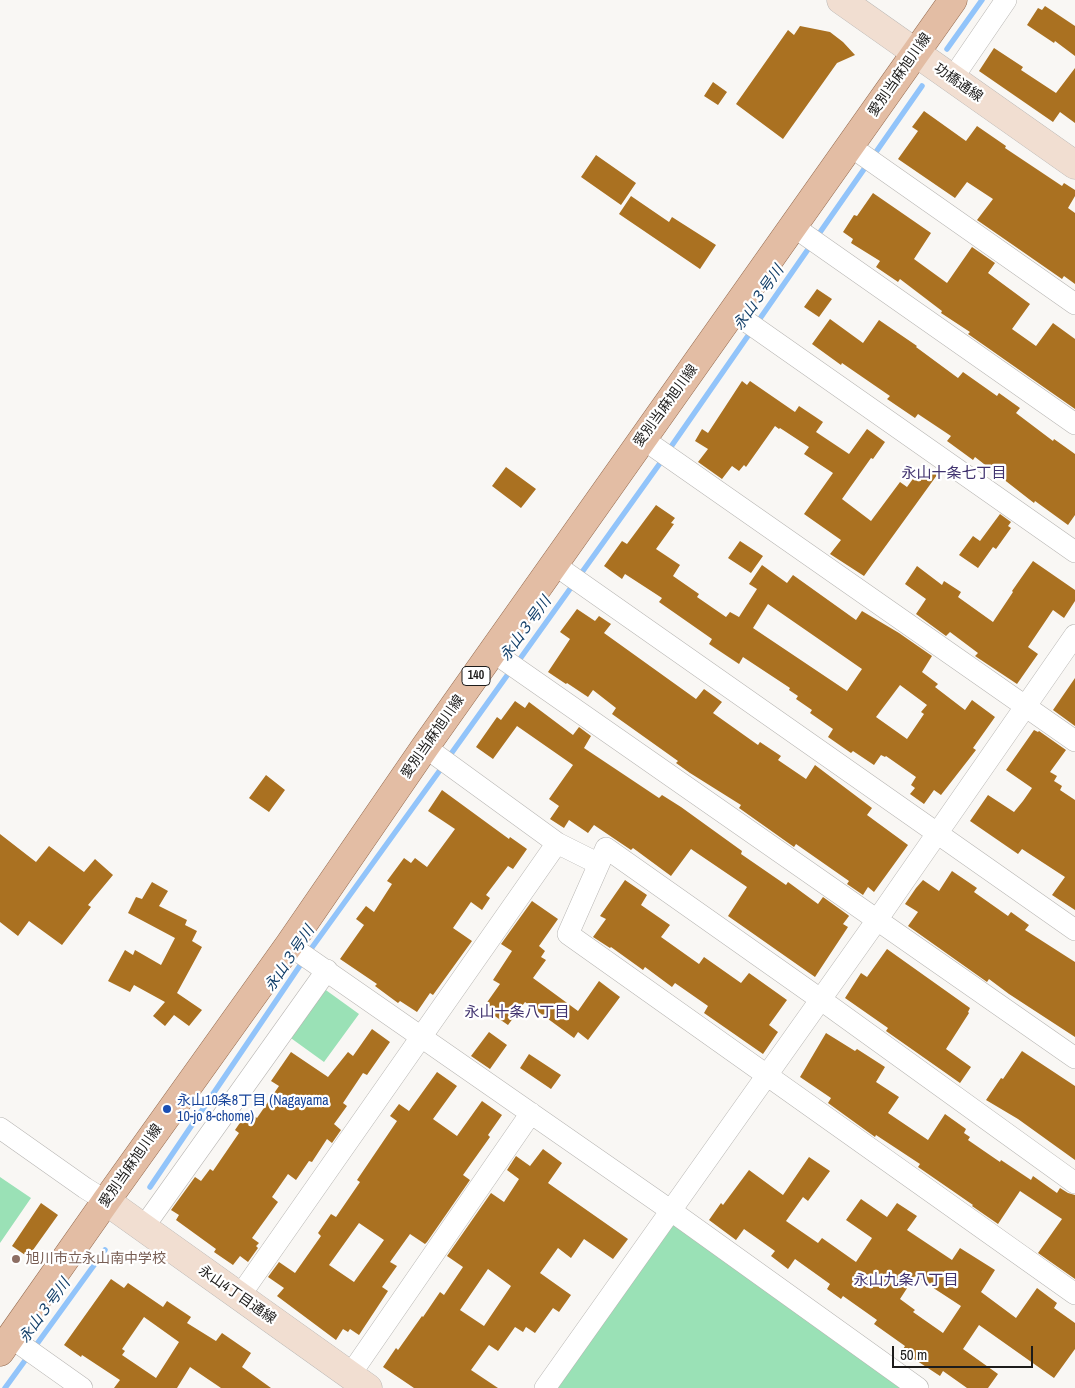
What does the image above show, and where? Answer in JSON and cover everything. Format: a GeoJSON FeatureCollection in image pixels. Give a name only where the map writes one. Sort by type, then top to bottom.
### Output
{"type":"FeatureCollection","features":[{"type":"Feature","properties":{"kind":"main road","name":"愛別当麻旭川線"},"geometry":{"type":"LineString","coordinates":[[18,1348],[106,1201],[309,958],[439,756],[656,449],[748,324],[862,154],[916,54],[953,0]]}},
{"type":"Feature","properties":{"kind":"street","name":"功橋通線"},"geometry":{"type":"LineString","coordinates":[[841,0],[1074,163]]}},
{"type":"Feature","properties":{"kind":"street"},"geometry":{"type":"LineString","coordinates":[[952,79],[1006,0]]}},
{"type":"Feature","properties":{"kind":"street"},"geometry":{"type":"LineString","coordinates":[[862,154],[1075,304]]}},
{"type":"Feature","properties":{"kind":"street"},"geometry":{"type":"LineString","coordinates":[[807,236],[1075,424]]}},
{"type":"Feature","properties":{"kind":"street"},"geometry":{"type":"LineString","coordinates":[[748,324],[1075,552]]}},
{"type":"Feature","properties":{"kind":"street"},"geometry":{"type":"LineString","coordinates":[[656,449],[1075,741]]}},
{"type":"Feature","properties":{"kind":"street"},"geometry":{"type":"LineString","coordinates":[[568,574],[1075,930]]}},
{"type":"Feature","properties":{"kind":"street"},"geometry":{"type":"LineString","coordinates":[[545,1388],[877,920],[1075,635]]}},
{"type":"Feature","properties":{"kind":"street"},"geometry":{"type":"LineString","coordinates":[[507,662],[1075,1058]]}},
{"type":"Feature","properties":{"kind":"street"},"geometry":{"type":"LineString","coordinates":[[439,756],[557,843],[599,864]]}},
{"type":"Feature","properties":{"kind":"street"},"geometry":{"type":"LineString","coordinates":[[239,1297],[557,843]]}},
{"type":"Feature","properties":{"kind":"street"},"geometry":{"type":"LineString","coordinates":[[1075,1183],[820,999],[606,848],[568,934],[1075,1294]]}},
{"type":"Feature","properties":{"kind":"street"},"geometry":{"type":"LineString","coordinates":[[143,1228],[309,958],[670,1210],[918,1388]]}},
{"type":"Feature","properties":{"kind":"street"},"geometry":{"type":"LineString","coordinates":[[359,1382],[531,1113]]}},
{"type":"Feature","properties":{"kind":"street"},"geometry":{"type":"LineString","coordinates":[[0,1128],[106,1201]]}},
{"type":"Feature","properties":{"kind":"street","name":"永山4丁目通線"},"geometry":{"type":"LineString","coordinates":[[106,1201],[359,1382]]}},
{"type":"Feature","properties":{"kind":"street"},"geometry":{"type":"LineString","coordinates":[[18,1348],[82,1388]]}},
{"type":"Feature","properties":{"kind":"green space"},"geometry":{"type":"Polygon","coordinates":[[[323,988],[359,1014],[324,1062],[288,1036],[323,988]]]}},
{"type":"Feature","properties":{"kind":"green space"},"geometry":{"type":"Polygon","coordinates":[[[0,1177],[31,1198],[0,1243],[0,1177]]]}},
{"type":"Feature","properties":{"kind":"green space"},"geometry":{"type":"Polygon","coordinates":[[[670,1210],[918,1388],[545,1388],[670,1210]]]}},
{"type":"Feature","properties":{"kind":"building"},"geometry":{"type":"Polygon","coordinates":[[[1045,6],[1075,26],[1075,56],[1055,41],[1054,43],[1027,25],[1038,8],[1042,10],[1045,6]]]}},
{"type":"Feature","properties":{"kind":"building"},"geometry":{"type":"Polygon","coordinates":[[[800,26],[830,32],[855,55],[837,63],[783,139],[736,104],[788,30],[794,35],[800,26]]]}},
{"type":"Feature","properties":{"kind":"building"},"geometry":{"type":"Polygon","coordinates":[[[994,48],[1023,67],[1021,70],[1056,93],[1075,68],[1075,123],[1060,112],[1053,122],[979,71],[994,48]]]}},
{"type":"Feature","properties":{"kind":"building"},"geometry":{"type":"Polygon","coordinates":[[[713,82],[727,92],[718,105],[704,96],[713,82]]]}},
{"type":"Feature","properties":{"kind":"building"},"geometry":{"type":"Polygon","coordinates":[[[924,111],[966,141],[977,126],[1006,146],[1005,148],[1062,186],[1064,183],[1075,190],[1075,196],[1068,208],[1075,213],[1075,284],[1064,276],[1062,279],[977,220],[993,199],[967,182],[955,198],[898,159],[918,131],[912,127],[924,111]]]}},
{"type":"Feature","properties":{"kind":"building"},"geometry":{"type":"Polygon","coordinates":[[[596,155],[636,183],[621,205],[581,177],[596,155]]]}},
{"type":"Feature","properties":{"kind":"building"},"geometry":{"type":"Polygon","coordinates":[[[873,193],[931,233],[914,259],[947,283],[972,247],[995,263],[988,273],[1030,304],[1012,329],[1036,346],[1053,323],[1075,339],[1075,409],[968,334],[970,332],[941,313],[942,311],[900,279],[898,282],[876,267],[880,261],[851,243],[853,239],[843,232],[854,215],[857,216],[873,193]]]}},
{"type":"Feature","properties":{"kind":"building"},"geometry":{"type":"Polygon","coordinates":[[[631,196],[669,222],[672,217],[716,245],[700,269],[619,214],[631,196]]]}},
{"type":"Feature","properties":{"kind":"building"},"geometry":{"type":"Polygon","coordinates":[[[817,289],[832,299],[819,317],[804,307],[817,289]]]}},
{"type":"Feature","properties":{"kind":"building"},"geometry":{"type":"Polygon","coordinates":[[[830,319],[863,343],[879,320],[917,346],[958,378],[963,372],[997,396],[999,393],[1020,408],[1016,413],[1053,441],[1054,439],[1075,454],[1075,515],[1068,525],[1035,501],[1034,503],[975,457],[973,460],[947,441],[951,436],[918,414],[915,418],[887,399],[890,396],[812,344],[830,319]]]}},
{"type":"Feature","properties":{"kind":"building"},"geometry":{"type":"Polygon","coordinates":[[[742,381],[747,385],[750,381],[795,412],[799,406],[823,422],[816,432],[849,454],[867,429],[885,442],[873,459],[871,458],[842,499],[871,521],[900,482],[907,487],[923,465],[937,475],[864,576],[830,554],[841,540],[804,514],[833,473],[804,454],[809,447],[775,426],[746,467],[744,465],[739,471],[732,466],[722,479],[698,462],[708,449],[695,441],[702,429],[708,433],[742,381]]]}},
{"type":"Feature","properties":{"kind":"building"},"geometry":{"type":"Polygon","coordinates":[[[506,467],[536,489],[521,508],[492,486],[506,467]]]}},
{"type":"Feature","properties":{"kind":"building"},"geometry":{"type":"Polygon","coordinates":[[[656,505],[675,518],[671,523],[674,524],[656,549],[680,565],[673,576],[699,594],[697,597],[726,617],[730,612],[739,617],[757,589],[749,584],[762,565],[787,583],[793,575],[856,620],[862,611],[899,633],[932,656],[922,672],[938,684],[935,687],[965,710],[972,700],[995,717],[973,748],[976,750],[941,795],[934,790],[924,804],[910,794],[915,788],[911,785],[916,777],[886,756],[881,755],[874,765],[853,751],[851,753],[828,737],[833,729],[810,713],[812,710],[796,699],[798,696],[789,690],[790,688],[743,657],[739,664],[709,644],[712,639],[659,602],[662,598],[625,574],[622,579],[604,566],[622,541],[627,544],[656,505]],[[768,604],[753,628],[847,691],[862,669],[768,604]],[[900,685],[876,717],[907,739],[924,714],[921,712],[927,705],[900,685]]]}},
{"type":"Feature","properties":{"kind":"building"},"geometry":{"type":"Polygon","coordinates":[[[1000,514],[1011,522],[1008,526],[1011,528],[996,549],[993,547],[978,568],[959,555],[973,536],[980,541],[1000,514]]]}},
{"type":"Feature","properties":{"kind":"building"},"geometry":{"type":"Polygon","coordinates":[[[740,541],[763,556],[751,573],[728,558],[740,541]]]}},
{"type":"Feature","properties":{"kind":"building"},"geometry":{"type":"Polygon","coordinates":[[[1033,561],[1075,590],[1075,601],[1064,618],[1053,610],[1028,647],[1038,654],[1017,684],[975,656],[978,653],[950,632],[946,636],[916,614],[926,599],[905,584],[917,566],[942,585],[944,581],[961,592],[958,597],[993,622],[1033,561]]]}},
{"type":"Feature","properties":{"kind":"building"},"geometry":{"type":"Polygon","coordinates":[[[577,609],[595,621],[599,616],[611,624],[604,633],[696,699],[704,689],[722,702],[713,713],[758,745],[760,742],[781,756],[778,760],[806,779],[815,765],[872,808],[867,815],[908,845],[874,892],[868,887],[863,895],[847,884],[849,881],[796,844],[794,847],[739,808],[741,805],[676,763],[678,761],[612,714],[616,708],[593,690],[588,697],[548,672],[570,639],[560,632],[577,609]]]}},
{"type":"Feature","properties":{"kind":"building"},"geometry":{"type":"Polygon","coordinates":[[[1075,678],[1075,726],[1053,710],[1075,678]]]}},
{"type":"Feature","properties":{"kind":"building"},"geometry":{"type":"Polygon","coordinates":[[[515,701],[525,708],[529,702],[573,735],[579,727],[591,736],[584,748],[659,798],[662,795],[681,807],[742,851],[741,854],[786,885],[788,882],[818,904],[823,897],[848,915],[843,924],[848,927],[815,977],[728,916],[747,887],[691,849],[671,876],[633,848],[631,850],[594,825],[588,833],[569,820],[564,828],[550,819],[559,806],[549,799],[573,765],[517,726],[493,759],[476,747],[497,717],[501,720],[515,701]]]}},
{"type":"Feature","properties":{"kind":"building"},"geometry":{"type":"Polygon","coordinates":[[[1034,730],[1039,731],[1066,750],[1050,772],[1057,776],[1054,781],[1062,786],[1060,790],[1075,800],[1075,910],[1052,895],[1065,877],[1022,849],[1018,854],[970,821],[988,795],[1014,812],[1023,801],[1032,788],[1006,770],[1034,730]]]}},
{"type":"Feature","properties":{"kind":"building"},"geometry":{"type":"Polygon","coordinates":[[[266,775],[285,790],[269,812],[249,798],[266,775]]]}},
{"type":"Feature","properties":{"kind":"building"},"geometry":{"type":"Polygon","coordinates":[[[442,790],[509,839],[510,837],[527,849],[513,869],[508,866],[486,895],[490,898],[482,910],[471,902],[453,928],[472,941],[433,995],[430,993],[417,1012],[400,1001],[398,1003],[375,986],[377,984],[340,959],[364,925],[356,919],[366,906],[374,912],[392,884],[387,881],[404,858],[411,863],[415,858],[427,867],[455,829],[428,811],[442,790]]]}},
{"type":"Feature","properties":{"kind":"building"},"geometry":{"type":"Polygon","coordinates":[[[0,834],[36,862],[49,846],[84,872],[95,859],[113,875],[88,905],[91,907],[62,945],[29,921],[18,936],[0,922],[0,834]]]}},
{"type":"Feature","properties":{"kind":"building"},"geometry":{"type":"Polygon","coordinates":[[[952,871],[977,888],[974,892],[1008,916],[1011,912],[1029,925],[1025,930],[1075,962],[1075,1037],[989,979],[987,982],[908,926],[918,912],[905,904],[916,888],[923,880],[939,891],[952,871]]]}},
{"type":"Feature","properties":{"kind":"building"},"geometry":{"type":"Polygon","coordinates":[[[625,880],[647,895],[641,905],[670,925],[661,937],[699,964],[704,957],[741,983],[749,973],[787,1000],[769,1025],[778,1032],[763,1054],[704,1013],[708,1006],[675,983],[672,987],[645,967],[643,970],[611,947],[593,937],[606,919],[600,916],[625,880]]]}},
{"type":"Feature","properties":{"kind":"building"},"geometry":{"type":"Polygon","coordinates":[[[152,882],[168,891],[159,906],[187,920],[185,925],[197,931],[192,941],[202,947],[177,993],[202,1010],[189,1026],[174,1015],[165,1026],[153,1016],[165,1002],[134,985],[130,992],[108,981],[125,950],[133,955],[135,950],[161,965],[175,938],[128,913],[136,897],[142,899],[152,882]]]}},
{"type":"Feature","properties":{"kind":"building"},"geometry":{"type":"Polygon","coordinates":[[[532,901],[558,919],[539,946],[545,951],[541,957],[546,960],[533,978],[578,1011],[599,981],[620,997],[588,1040],[578,1032],[574,1038],[525,1002],[508,1025],[483,1008],[500,984],[493,980],[512,951],[501,944],[532,901]]]}},
{"type":"Feature","properties":{"kind":"building"},"geometry":{"type":"Polygon","coordinates":[[[887,949],[970,1008],[969,1013],[946,1049],[971,1067],[960,1083],[886,1031],[888,1028],[845,998],[861,973],[867,977],[887,949]]]}},
{"type":"Feature","properties":{"kind":"building"},"geometry":{"type":"Polygon","coordinates":[[[372,1029],[390,1042],[367,1075],[363,1073],[343,1103],[347,1106],[334,1124],[341,1130],[332,1143],[327,1139],[312,1162],[309,1161],[296,1180],[288,1174],[272,1197],[278,1202],[252,1238],[259,1243],[256,1246],[258,1248],[248,1262],[240,1256],[233,1265],[214,1252],[216,1249],[176,1220],[179,1215],[171,1210],[195,1177],[201,1181],[210,1169],[213,1171],[239,1133],[235,1130],[248,1111],[257,1118],[279,1086],[271,1081],[291,1052],[328,1077],[348,1052],[353,1056],[372,1029]]]}},
{"type":"Feature","properties":{"kind":"building"},"geometry":{"type":"Polygon","coordinates":[[[489,1032],[507,1045],[490,1069],[471,1056],[489,1032]]]}},
{"type":"Feature","properties":{"kind":"building"},"geometry":{"type":"Polygon","coordinates":[[[826,1033],[855,1051],[857,1049],[885,1067],[876,1082],[899,1097],[888,1113],[928,1140],[945,1114],[966,1129],[964,1133],[970,1137],[968,1140],[1000,1162],[1001,1160],[1031,1180],[1033,1176],[1057,1193],[1060,1188],[1075,1195],[1075,1279],[1038,1253],[1062,1219],[1020,1191],[998,1224],[918,1167],[920,1164],[876,1135],[875,1137],[828,1103],[831,1098],[800,1077],[826,1033]]]}},
{"type":"Feature","properties":{"kind":"building"},"geometry":{"type":"Polygon","coordinates":[[[1022,1051],[1075,1086],[1075,1160],[1018,1119],[986,1100],[1022,1051]]]}},
{"type":"Feature","properties":{"kind":"building"},"geometry":{"type":"Polygon","coordinates":[[[529,1054],[561,1075],[551,1089],[520,1068],[529,1054]]]}},
{"type":"Feature","properties":{"kind":"building"},"geometry":{"type":"Polygon","coordinates":[[[437,1072],[457,1086],[433,1119],[457,1136],[482,1101],[502,1115],[488,1135],[490,1137],[463,1175],[470,1180],[427,1242],[425,1244],[410,1234],[390,1262],[397,1266],[382,1287],[388,1291],[359,1335],[350,1329],[348,1332],[343,1329],[336,1340],[277,1296],[284,1288],[268,1277],[279,1262],[295,1273],[321,1236],[318,1233],[331,1214],[336,1217],[360,1182],[357,1180],[397,1121],[390,1116],[399,1104],[409,1111],[437,1072]],[[359,1223],[329,1265],[354,1282],[384,1240],[359,1223]]]}},
{"type":"Feature","properties":{"kind":"building"},"geometry":{"type":"Polygon","coordinates":[[[543,1149],[562,1163],[548,1183],[628,1239],[613,1259],[584,1239],[571,1258],[558,1248],[540,1273],[571,1295],[559,1312],[553,1308],[535,1333],[526,1327],[523,1332],[515,1327],[498,1351],[489,1345],[471,1370],[498,1388],[414,1388],[383,1367],[396,1348],[398,1350],[440,1292],[444,1295],[463,1267],[447,1256],[491,1193],[504,1202],[519,1179],[507,1170],[516,1156],[530,1166],[543,1149]],[[488,1269],[460,1310],[484,1326],[511,1286],[488,1269]]]}},
{"type":"Feature","properties":{"kind":"building"},"geometry":{"type":"Polygon","coordinates":[[[809,1157],[830,1171],[808,1201],[803,1197],[786,1221],[818,1243],[822,1238],[856,1262],[872,1238],[846,1220],[861,1199],[887,1217],[897,1203],[917,1216],[907,1230],[952,1260],[960,1248],[995,1270],[981,1292],[1016,1318],[1037,1288],[1057,1303],[1054,1308],[1075,1323],[1075,1349],[1054,1378],[979,1325],[963,1349],[998,1374],[988,1388],[967,1388],[943,1371],[940,1376],[902,1351],[905,1346],[874,1324],[877,1320],[843,1296],[841,1299],[827,1289],[830,1284],[795,1259],[788,1269],[771,1256],[775,1251],[744,1229],[736,1240],[709,1220],[721,1203],[723,1205],[749,1170],[783,1195],[809,1157]],[[915,1276],[900,1299],[915,1310],[913,1312],[943,1333],[961,1306],[915,1276]]]}},
{"type":"Feature","properties":{"kind":"building"},"geometry":{"type":"Polygon","coordinates":[[[41,1203],[58,1215],[28,1257],[12,1246],[41,1203]]]}},
{"type":"Feature","properties":{"kind":"building"},"geometry":{"type":"Polygon","coordinates":[[[111,1279],[124,1288],[128,1283],[163,1307],[167,1301],[191,1317],[187,1323],[216,1341],[222,1333],[251,1353],[242,1367],[271,1388],[221,1388],[190,1367],[177,1388],[114,1388],[120,1380],[64,1345],[111,1279]],[[144,1317],[122,1349],[125,1351],[122,1355],[156,1378],[179,1342],[144,1317]]]}},
{"type":"Feature","properties":{"kind":"waterway","name":"永山３号川"},"geometry":{"type":"LineString","coordinates":[[947,49],[982,0]]}},
{"type":"Feature","properties":{"kind":"waterway","name":"永山３号川"},"geometry":{"type":"LineString","coordinates":[[816,238],[922,86]]}},
{"type":"Feature","properties":{"kind":"waterway","name":"永山３号川"},"geometry":{"type":"LineString","coordinates":[[668,451],[811,245]]}},
{"type":"Feature","properties":{"kind":"waterway","name":"永山３号川"},"geometry":{"type":"LineString","coordinates":[[517,663],[663,459]]}},
{"type":"Feature","properties":{"kind":"waterway","name":"永山３号川"},"geometry":{"type":"LineString","coordinates":[[448,758],[511,670]]}},
{"type":"Feature","properties":{"kind":"waterway","name":"永山３号川"},"geometry":{"type":"LineString","coordinates":[[308,953],[443,766]]}},
{"type":"Feature","properties":{"kind":"waterway","name":"永山３号川"},"geometry":{"type":"LineString","coordinates":[[150,1187],[303,961]]}},
{"type":"Feature","properties":{"kind":"waterway","name":"永山３号川"},"geometry":{"type":"LineString","coordinates":[[34,1348],[105,1250]]}},
{"type":"Feature","properties":{"kind":"waterway","name":"永山３号川"},"geometry":{"type":"LineString","coordinates":[[5,1388],[29,1355]]}},
{"type":"Feature","properties":{"kind":"place","name":"永山10条8丁目 (Nagayama 10-jo 8-chome)"},"geometry":{"type":"Point","coordinates":[167,1109]}},
{"type":"Feature","properties":{"kind":"place","name":"旭川市立永山南中学校"},"geometry":{"type":"Point","coordinates":[16,1259]}},
{"type":"Feature","properties":{"kind":"district","name":"永山十条七丁目"},"geometry":{"type":"Point","coordinates":[954,474]}},
{"type":"Feature","properties":{"kind":"district","name":"永山十条八丁目"},"geometry":{"type":"Point","coordinates":[517,1013]}},
{"type":"Feature","properties":{"kind":"district","name":"永山九条八丁目"},"geometry":{"type":"Point","coordinates":[906,1281]}}]}
